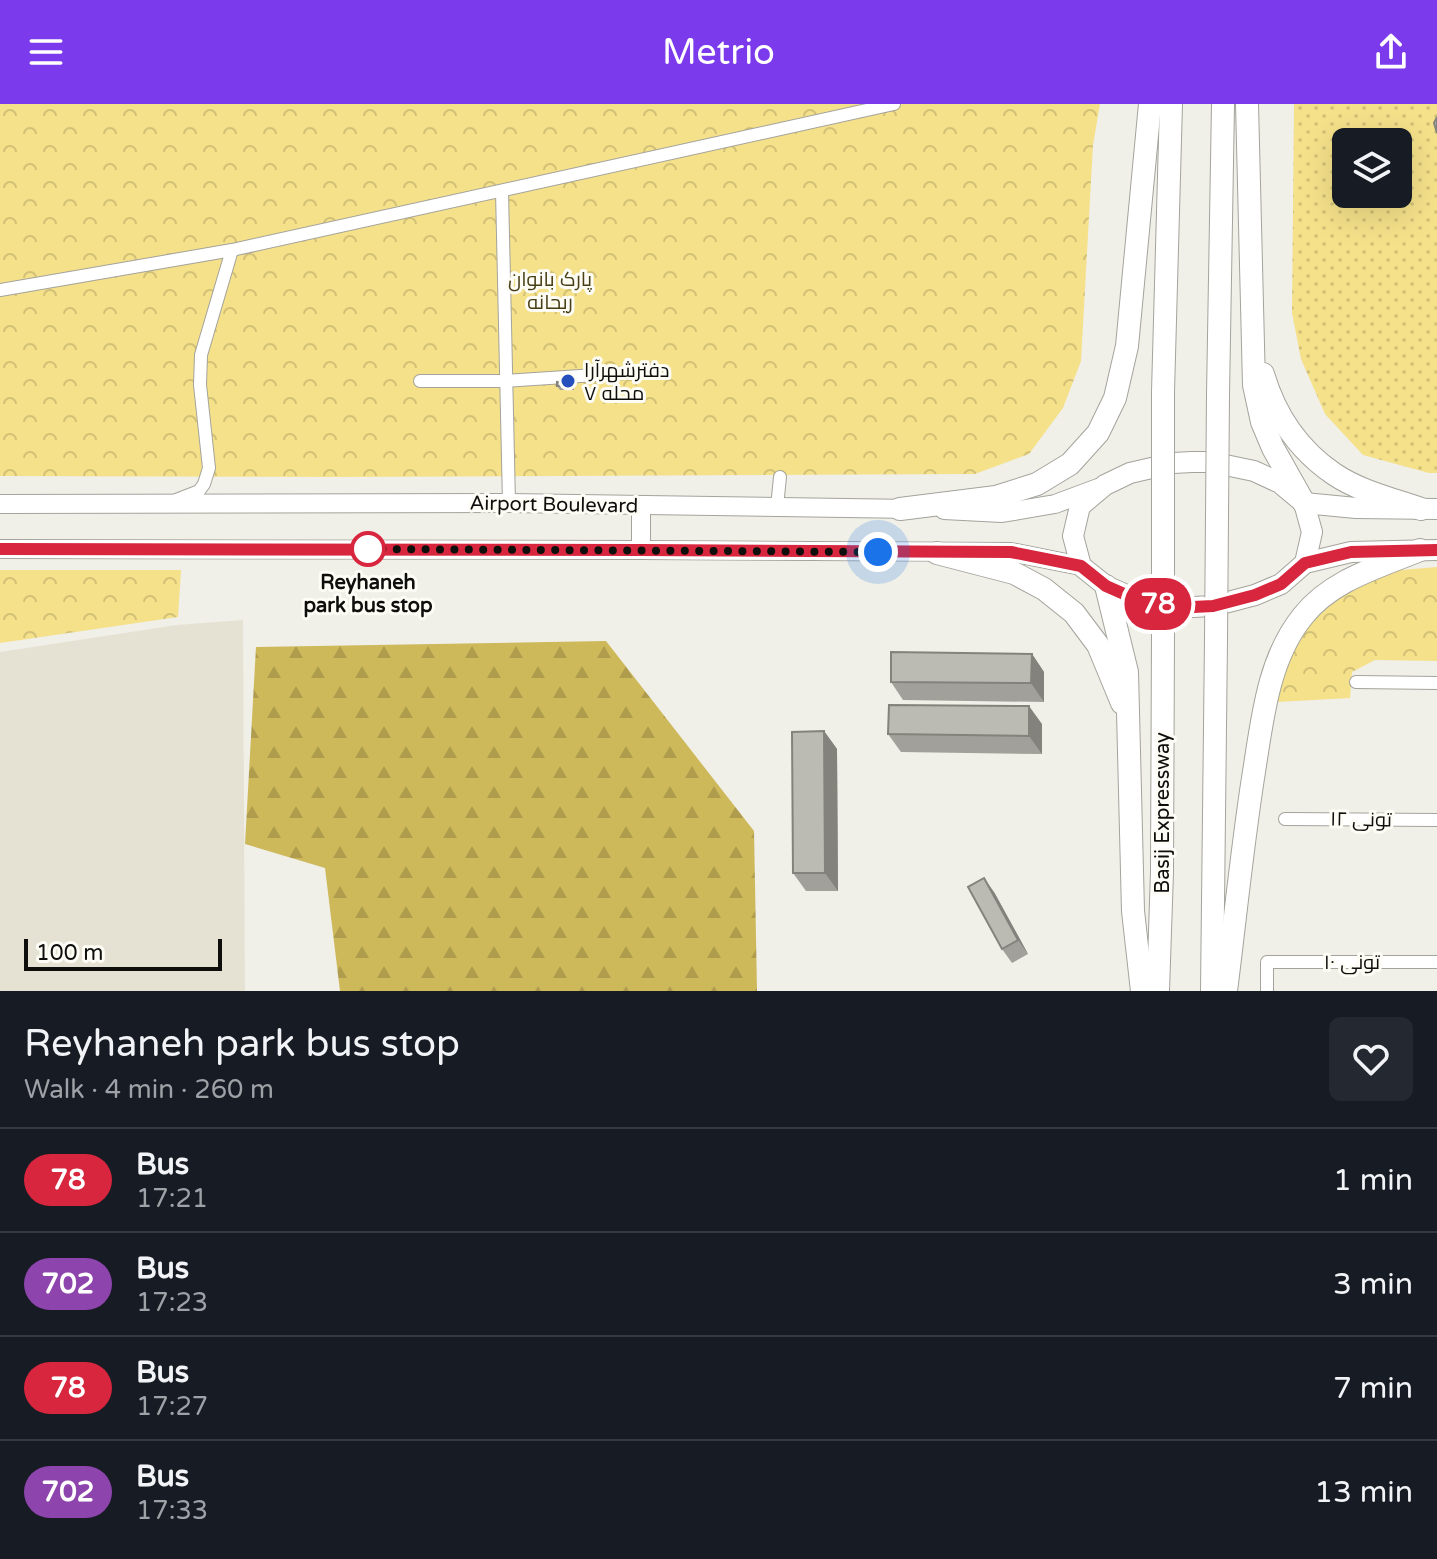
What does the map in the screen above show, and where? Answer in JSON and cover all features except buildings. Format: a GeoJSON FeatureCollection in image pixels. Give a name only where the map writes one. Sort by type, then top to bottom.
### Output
{"type":"FeatureCollection","features":[{"type":"Feature","properties":{"kind":"highway"},"geometry":{"type":"LineString","coordinates":[[900,509],[996,497],[1037,484],[1070,464],[1098,433],[1115,398],[1127,346],[1150,104]]}},
{"type":"Feature","properties":{"kind":"highway","name":"Basij Expressway"},"geometry":{"type":"LineString","coordinates":[[1158,991],[1162,872],[1163,392],[1171,104]]}},
{"type":"Feature","properties":{"kind":"highway"},"geometry":{"type":"LineString","coordinates":[[1212,991],[1223,104]]}},
{"type":"Feature","properties":{"kind":"highway"},"geometry":{"type":"LineString","coordinates":[[1247,104],[1254,385],[1262,422],[1273,448],[1304,503]]}},
{"type":"Feature","properties":{"kind":"highway"},"geometry":{"type":"LineString","coordinates":[[1254,340],[1267,386],[1283,421],[1306,452],[1336,475],[1368,490],[1429,509]]}},
{"type":"Feature","properties":{"kind":"highway"},"geometry":{"type":"LineString","coordinates":[[1226,991],[1260,738],[1272,677],[1285,646],[1303,615],[1329,591],[1359,575],[1428,550]]}},
{"type":"Feature","properties":{"kind":"highway"},"geometry":{"type":"LineString","coordinates":[[937,553],[1014,573],[1044,589],[1074,613],[1098,645],[1129,721]]}},
{"type":"Feature","properties":{"kind":"highway"},"geometry":{"type":"LineString","coordinates":[[1106,586],[1127,672],[1133,911],[1142,991]]}},
{"type":"Feature","properties":{"kind":"main road"},"geometry":{"type":"LineString","coordinates":[[1081,566],[1073,536],[1080,506],[1105,485],[1130,473],[1182,462],[1211,462],[1254,471],[1280,483],[1304,503],[1356,508],[1429,509]]}},
{"type":"Feature","properties":{"kind":"main road","name":"Airport Boulevard"},"geometry":{"type":"LineString","coordinates":[[0,504],[509,503],[1002,513],[1055,504],[1105,485]]}},
{"type":"Feature","properties":{"kind":"main road"},"geometry":{"type":"LineString","coordinates":[[1304,503],[1312,532],[1305,563]]}},
{"type":"Feature","properties":{"kind":"main road"},"geometry":{"type":"LineString","coordinates":[[641,505],[641,550]]}},
{"type":"Feature","properties":{"kind":"main road"},"geometry":{"type":"LineString","coordinates":[[0,549],[1011,552],[1081,566],[1106,586],[1131,597],[1193,607],[1213,606],[1255,595],[1281,584],[1305,563],[1351,552],[1428,550]]}},
{"type":"Feature","properties":{"kind":"street"},"geometry":{"type":"LineString","coordinates":[[0,290],[232,250],[894,104]]}},
{"type":"Feature","properties":{"kind":"street"},"geometry":{"type":"LineString","coordinates":[[502,191],[509,503]]}},
{"type":"Feature","properties":{"kind":"street"},"geometry":{"type":"LineString","coordinates":[[170,502],[199,491],[209,468],[200,385],[201,355],[232,250]]}},
{"type":"Feature","properties":{"kind":"street"},"geometry":{"type":"LineString","coordinates":[[420,381],[505,381],[656,371]]}},
{"type":"Feature","properties":{"kind":"street"},"geometry":{"type":"LineString","coordinates":[[777,507],[780,477]]}},
{"type":"Feature","properties":{"kind":"street"},"geometry":{"type":"LineString","coordinates":[[1356,682],[1437,683]]}},
{"type":"Feature","properties":{"kind":"street","name":"تونی ۱۲"},"geometry":{"type":"LineString","coordinates":[[1285,819],[1437,820]]}},
{"type":"Feature","properties":{"kind":"street","name":"تونی ۱۰"},"geometry":{"type":"LineString","coordinates":[[1267,991],[1267,962],[1437,962]]}},
{"type":"Feature","properties":{"kind":"shaded area"},"geometry":{"type":"Polygon","coordinates":[[[243,620],[245,991],[0,991],[0,652],[177,625],[243,620]]]}},
{"type":"Feature","properties":{"kind":"green space","name":"پارک بانوان ریحانه"},"geometry":{"type":"Polygon","coordinates":[[[0,104],[1100,104],[1093,145],[1081,361],[1063,408],[1029,454],[975,474],[0,476],[0,104]]]}},
{"type":"Feature","properties":{"kind":"green space"},"geometry":{"type":"Polygon","coordinates":[[[1294,104],[1437,104],[1437,473],[1363,455],[1325,414],[1301,359],[1292,313],[1294,104]]]}},
{"type":"Feature","properties":{"kind":"green space"},"geometry":{"type":"Polygon","coordinates":[[[1437,567],[1437,661],[1375,660],[1352,672],[1350,698],[1277,702],[1288,655],[1312,621],[1345,593],[1390,571],[1437,567]]]}},
{"type":"Feature","properties":{"kind":"green space"},"geometry":{"type":"Polygon","coordinates":[[[0,570],[181,570],[178,617],[0,643],[0,570]]]}},
{"type":"Feature","properties":{"kind":"green space"},"geometry":{"type":"Polygon","coordinates":[[[606,641],[754,831],[757,991],[340,991],[325,868],[245,844],[256,647],[606,641]]]}},
{"type":"Feature","properties":{"kind":"bus line","name":"78"},"geometry":{"type":"LineString","coordinates":[[0,549],[1011,552],[1081,566],[1106,586],[1131,597],[1193,607],[1213,606],[1255,595],[1281,584],[1305,563],[1351,552],[1437,550]]}},
{"type":"Feature","properties":{"kind":"place","name":"دفترشهرآرا محله ۷"},"geometry":{"type":"Point","coordinates":[568,381]}},
{"type":"Feature","properties":{"kind":"place","name":"Reyhaneh park bus stop"},"geometry":{"type":"Point","coordinates":[368,549]}},
{"type":"Feature","properties":{"kind":"route"},"geometry":{"type":"LineString","coordinates":[[368,549],[878,552]]}}]}
